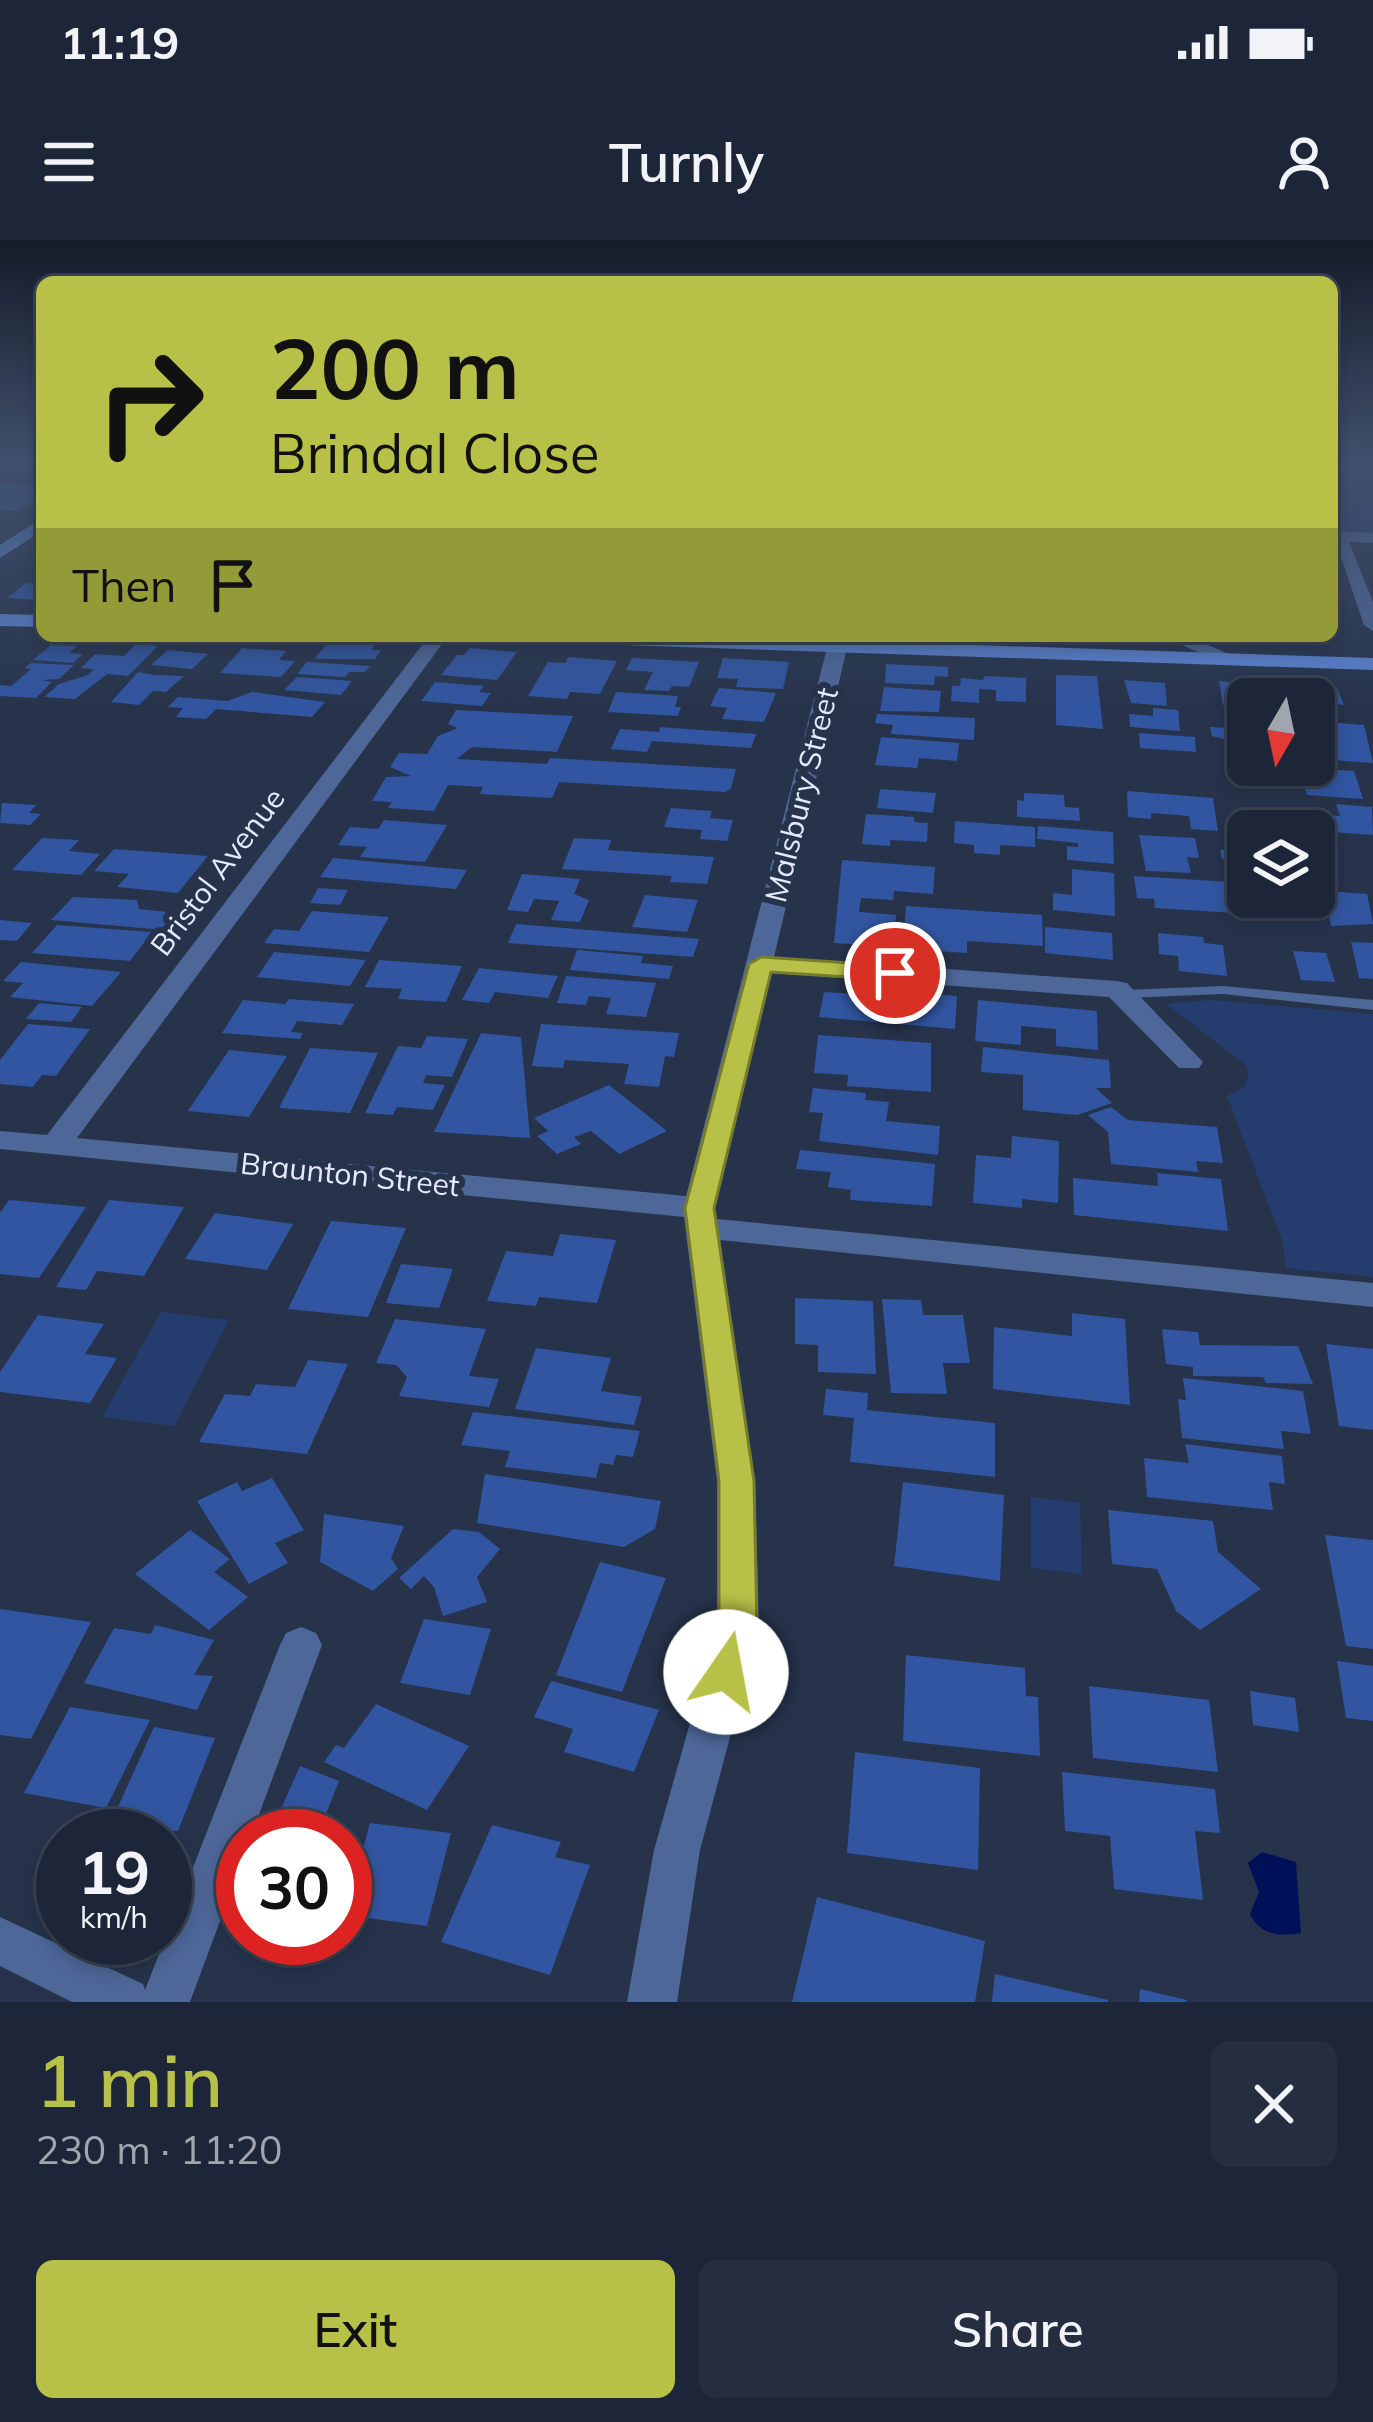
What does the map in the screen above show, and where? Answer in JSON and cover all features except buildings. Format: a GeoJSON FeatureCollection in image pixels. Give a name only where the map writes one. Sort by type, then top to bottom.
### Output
{"type":"FeatureCollection","features":[{"type":"Feature","properties":{"kind":"main road"},"geometry":{"type":"LineString","coordinates":[[0,620],[36,622]]}},
{"type":"Feature","properties":{"kind":"main road"},"geometry":{"type":"LineString","coordinates":[[713,642],[1373,664]]}},
{"type":"Feature","properties":{"kind":"street"},"geometry":{"type":"LineString","coordinates":[[1339,544],[1373,625]]}},
{"type":"Feature","properties":{"kind":"street","name":"Bristol Avenue"},"geometry":{"type":"LineString","coordinates":[[55,1146],[432,642]]}},
{"type":"Feature","properties":{"kind":"street"},"geometry":{"type":"LineString","coordinates":[[1187,642],[1232,659]]}},
{"type":"Feature","properties":{"kind":"street","name":"Malsbury Street"},"geometry":{"type":"LineString","coordinates":[[654,2002],[677,1850],[738,1628],[736,1481],[700,1218],[837,647]]}},
{"type":"Feature","properties":{"kind":"street"},"geometry":{"type":"LineString","coordinates":[[761,964],[1117,989],[1190,1062]]}},
{"type":"Feature","properties":{"kind":"street","name":"Braunton Street"},"geometry":{"type":"LineString","coordinates":[[0,1140],[1373,1295]]}},
{"type":"Feature","properties":{"kind":"street"},"geometry":{"type":"LineString","coordinates":[[165,2002],[301,1645]]}},
{"type":"Feature","properties":{"kind":"street"},"geometry":{"type":"LineString","coordinates":[[0,1941],[125,2002]]}},
{"type":"Feature","properties":{"kind":"lane"},"geometry":{"type":"LineString","coordinates":[[1125,994],[1223,990],[1373,1004]]}},
{"type":"Feature","properties":{"kind":"shaded area"},"geometry":{"type":"Polygon","coordinates":[[[1210,1000],[1373,1014],[1373,1277],[1286,1268],[1282,1240],[1227,1096],[1243,1088],[1249,1076],[1246,1065],[1166,1004],[1210,1000]]]}},
{"type":"Feature","properties":{"kind":"shaded area"},"geometry":{"type":"Polygon","coordinates":[[[161,1312],[229,1320],[174,1426],[102,1417],[161,1312]]]}},
{"type":"Feature","properties":{"kind":"shaded area"},"geometry":{"type":"Polygon","coordinates":[[[1031,1497],[1080,1503],[1082,1574],[1031,1568],[1031,1497]]]}},
{"type":"Feature","properties":{"kind":"shaded area"},"geometry":{"type":"Polygon","coordinates":[[[1262,1852],[1296,1862],[1301,1933],[1271,1933],[1250,1914],[1259,1892],[1248,1863],[1262,1852]]]}},
{"type":"Feature","properties":{"kind":"route"},"geometry":{"type":"LineString","coordinates":[[726,1672],[738,1628],[736,1481],[699,1208],[761,964],[895,973]]}}]}
